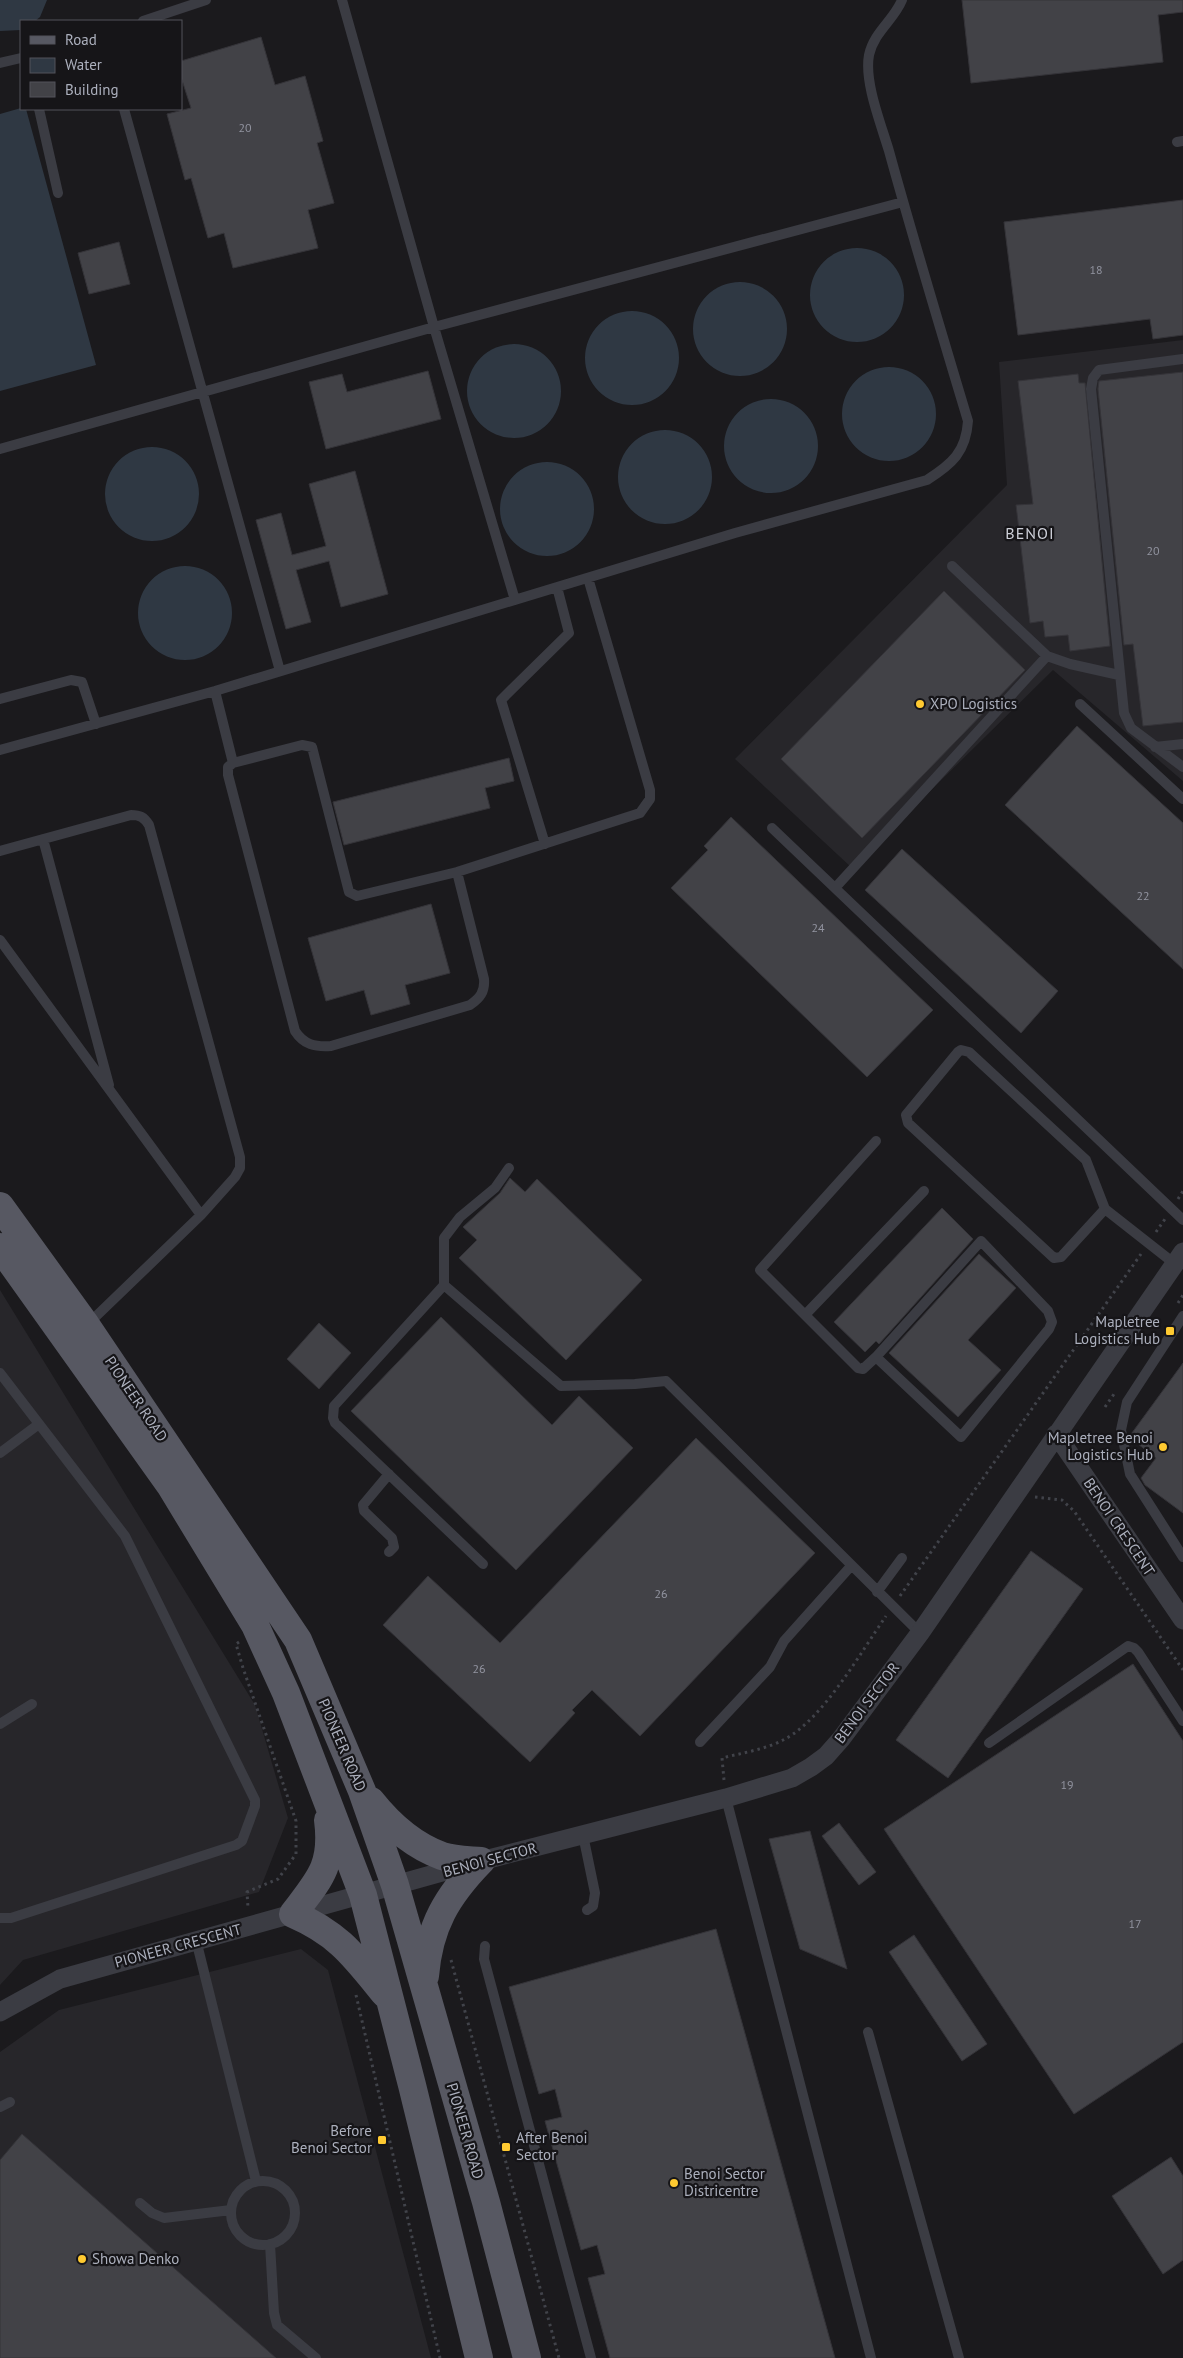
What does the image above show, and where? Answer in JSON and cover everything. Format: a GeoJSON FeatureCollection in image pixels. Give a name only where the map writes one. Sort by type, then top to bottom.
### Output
{"type":"FeatureCollection","features":[{"type":"Feature","properties":{"kind":"main road","name":"PIONEER ROAD"},"geometry":{"type":"LineString","coordinates":[[0,1206],[255,1625],[286,1693],[363,1894],[478,2358]]}},
{"type":"Feature","properties":{"kind":"main road","name":"PIONEER ROAD"},"geometry":{"type":"LineString","coordinates":[[0,1247],[81,1338],[298,1640],[362,1791],[396,1885],[528,2358]]}},
{"type":"Feature","properties":{"kind":"main road"},"geometry":{"type":"LineString","coordinates":[[321,1785],[331,1842],[327,1864],[310,1891],[292,1914],[327,1931],[344,1945],[390,2001]]}},
{"type":"Feature","properties":{"kind":"main road"},"geometry":{"type":"LineString","coordinates":[[362,1791],[388,1823],[407,1839],[443,1857],[481,1861]]}},
{"type":"Feature","properties":{"kind":"main road"},"geometry":{"type":"LineString","coordinates":[[424,1990],[427,1952],[433,1930],[446,1902],[481,1861]]}},
{"type":"Feature","properties":{"kind":"street","name":"BENOI SECTOR"},"geometry":{"type":"LineString","coordinates":[[363,1894],[481,1861],[726,1798],[792,1778],[826,1756],[920,1633],[1179,1258]]}},
{"type":"Feature","properties":{"kind":"street","name":"BENOI CRESCENT"},"geometry":{"type":"LineString","coordinates":[[1056,1434],[1183,1620]]}},
{"type":"Feature","properties":{"kind":"street","name":"PIONEER CRESCENT"},"geometry":{"type":"LineString","coordinates":[[2,2008],[60,1979],[363,1894]]}},
{"type":"Feature","properties":{"kind":"lane"},"geometry":{"type":"LineString","coordinates":[[146,20],[206,0]]}},
{"type":"Feature","properties":{"kind":"lane"},"geometry":{"type":"LineString","coordinates":[[342,0],[434,327],[515,600]]}},
{"type":"Feature","properties":{"kind":"lane"},"geometry":{"type":"LineString","coordinates":[[0,750],[215,691],[735,533],[927,480],[950,465],[967,440],[968,421],[903,202],[875,102],[869,71],[869,57],[876,36],[902,0]]}},
{"type":"Feature","properties":{"kind":"lane"},"geometry":{"type":"LineString","coordinates":[[0,64],[20,58]]}},
{"type":"Feature","properties":{"kind":"lane"},"geometry":{"type":"LineString","coordinates":[[39,110],[58,193]]}},
{"type":"Feature","properties":{"kind":"lane"},"geometry":{"type":"LineString","coordinates":[[124,110],[280,671]]}},
{"type":"Feature","properties":{"kind":"lane"},"geometry":{"type":"LineString","coordinates":[[0,450],[434,327],[903,202]]}},
{"type":"Feature","properties":{"kind":"lane"},"geometry":{"type":"LineString","coordinates":[[1183,359],[1109,367],[1100,370],[1093,378],[1091,390],[1124,713],[1131,728],[1183,767]]}},
{"type":"Feature","properties":{"kind":"lane"},"geometry":{"type":"LineString","coordinates":[[952,566],[1047,656],[1070,664],[1119,675]]}},
{"type":"Feature","properties":{"kind":"lane"},"geometry":{"type":"LineString","coordinates":[[457,872],[484,979],[485,986],[477,1000],[470,1005],[331,1046],[310,1045],[301,1039],[295,1031],[228,775],[228,767],[233,763],[302,745],[312,747],[349,892],[353,895],[364,895],[457,872],[633,817],[646,807],[650,799],[650,790],[588,578]]}},
{"type":"Feature","properties":{"kind":"lane"},"geometry":{"type":"LineString","coordinates":[[545,844],[501,700],[568,633],[557,587]]}},
{"type":"Feature","properties":{"kind":"lane"},"geometry":{"type":"LineString","coordinates":[[835,888],[1047,656]]}},
{"type":"Feature","properties":{"kind":"lane"},"geometry":{"type":"LineString","coordinates":[[0,699],[71,680],[82,682],[96,724]]}},
{"type":"Feature","properties":{"kind":"lane"},"geometry":{"type":"LineString","coordinates":[[215,691],[233,763]]}},
{"type":"Feature","properties":{"kind":"lane"},"geometry":{"type":"LineString","coordinates":[[1080,704],[1183,799]]}},
{"type":"Feature","properties":{"kind":"lane"},"geometry":{"type":"LineString","coordinates":[[1155,747],[1183,744]]}},
{"type":"Feature","properties":{"kind":"lane"},"geometry":{"type":"LineString","coordinates":[[0,851],[131,815],[145,819],[148,824],[240,1158],[240,1168],[235,1177],[201,1215],[81,1338]]}},
{"type":"Feature","properties":{"kind":"lane"},"geometry":{"type":"LineString","coordinates":[[772,828],[1183,1220]]}},
{"type":"Feature","properties":{"kind":"lane"},"geometry":{"type":"LineString","coordinates":[[43,839],[110,1090]]}},
{"type":"Feature","properties":{"kind":"lane"},"geometry":{"type":"LineString","coordinates":[[0,940],[201,1215]]}},
{"type":"Feature","properties":{"kind":"lane"},"geometry":{"type":"LineString","coordinates":[[1105,1209],[1061,1257],[1054,1258],[908,1123],[906,1115],[958,1052],[961,1050],[969,1052],[1086,1160],[1105,1209],[1148,1243],[1179,1258]]}},
{"type":"Feature","properties":{"kind":"lane"},"geometry":{"type":"LineString","coordinates":[[876,1141],[760,1270],[858,1368],[865,1369],[981,1241],[1051,1316],[1049,1328],[961,1437],[876,1357]]}},
{"type":"Feature","properties":{"kind":"lane"},"geometry":{"type":"LineString","coordinates":[[483,1564],[335,1422],[333,1411],[334,1406],[444,1285],[444,1238],[460,1217],[495,1188],[510,1168]]}},
{"type":"Feature","properties":{"kind":"lane"},"geometry":{"type":"LineString","coordinates":[[805,1315],[924,1191]]}},
{"type":"Feature","properties":{"kind":"lane"},"geometry":{"type":"LineString","coordinates":[[444,1285],[561,1386],[635,1384],[666,1381],[920,1633]]}},
{"type":"Feature","properties":{"kind":"lane"},"geometry":{"type":"LineString","coordinates":[[1183,1316],[1127,1402],[1121,1430],[1130,1474],[1183,1557]]}},
{"type":"Feature","properties":{"kind":"lane"},"geometry":{"type":"LineString","coordinates":[[0,1373],[125,1536],[255,1800],[255,1806],[242,1841],[236,1845],[11,1918],[0,1918]]}},
{"type":"Feature","properties":{"kind":"lane"},"geometry":{"type":"LineString","coordinates":[[0,1453],[39,1424]]}},
{"type":"Feature","properties":{"kind":"lane"},"geometry":{"type":"LineString","coordinates":[[389,1474],[364,1503],[363,1508],[392,1538],[394,1547],[389,1552]]}},
{"type":"Feature","properties":{"kind":"lane"},"geometry":{"type":"LineString","coordinates":[[877,1592],[902,1558]]}},
{"type":"Feature","properties":{"kind":"lane"},"geometry":{"type":"LineString","coordinates":[[700,1742],[770,1667],[784,1642],[851,1566]]}},
{"type":"Feature","properties":{"kind":"lane"},"geometry":{"type":"LineString","coordinates":[[990,1743],[1128,1646],[1138,1652],[1183,1721]]}},
{"type":"Feature","properties":{"kind":"lane"},"geometry":{"type":"LineString","coordinates":[[0,1724],[32,1704]]}},
{"type":"Feature","properties":{"kind":"lane"},"geometry":{"type":"LineString","coordinates":[[726,1798],[871,2358]]}},
{"type":"Feature","properties":{"kind":"lane"},"geometry":{"type":"LineString","coordinates":[[583,1835],[595,1893],[593,1906],[586,1910]]}},
{"type":"Feature","properties":{"kind":"lane"},"geometry":{"type":"LineString","coordinates":[[196,1940],[256,2182]]}},
{"type":"Feature","properties":{"kind":"lane"},"geometry":{"type":"LineString","coordinates":[[485,1946],[484,1959],[591,2358]]}},
{"type":"Feature","properties":{"kind":"lane"},"geometry":{"type":"LineString","coordinates":[[868,2032],[959,2358]]}},
{"type":"Feature","properties":{"kind":"lane"},"geometry":{"type":"LineString","coordinates":[[0,2107],[10,2102]]}},
{"type":"Feature","properties":{"kind":"lane"},"geometry":{"type":"LineString","coordinates":[[270,2181],[283,2187],[292,2199],[295,2213],[292,2227],[283,2238],[270,2244],[258,2244],[242,2236],[232,2222],[231,2210],[235,2197],[244,2187],[256,2182],[270,2181]]}},
{"type":"Feature","properties":{"kind":"lane"},"geometry":{"type":"LineString","coordinates":[[140,2204],[152,2213],[164,2218],[231,2210]]}},
{"type":"Feature","properties":{"kind":"lane"},"geometry":{"type":"LineString","coordinates":[[270,2244],[274,2313],[277,2325],[316,2358]]}},
{"type":"Feature","properties":{"kind":"path"},"geometry":{"type":"LineString","coordinates":[[726,1798],[722,1758],[782,1741],[801,1730],[820,1709],[1183,1191]]}},
{"type":"Feature","properties":{"kind":"path"},"geometry":{"type":"LineString","coordinates":[[1021,1486],[1035,1497],[1062,1500],[1074,1511],[1183,1670]]}},
{"type":"Feature","properties":{"kind":"path"},"geometry":{"type":"LineString","coordinates":[[250,1926],[247,1892],[278,1879],[296,1854],[296,1821],[236,1644],[255,1625]]}},
{"type":"Feature","properties":{"kind":"path"},"geometry":{"type":"LineString","coordinates":[[449,1952],[558,2358]]}},
{"type":"Feature","properties":{"kind":"path"},"geometry":{"type":"LineString","coordinates":[[356,1992],[440,2358]]}},
{"type":"Feature","properties":{"kind":"shaded area"},"geometry":{"type":"Polygon","coordinates":[[[1183,340],[1183,781],[1053,670],[852,868],[735,759],[1007,485],[999,362],[1183,340]]]}},
{"type":"Feature","properties":{"kind":"shaded area"},"geometry":{"type":"Polygon","coordinates":[[[0,1290],[255,1705],[288,1818],[259,1892],[23,1960],[0,1985],[0,1290]]]}},
{"type":"Feature","properties":{"kind":"shaded area"},"geometry":{"type":"Polygon","coordinates":[[[301,1949],[328,1970],[431,2358],[0,2358],[0,2052],[59,2010],[301,1949]]]}},
{"type":"Feature","properties":{"kind":"water"},"geometry":{"type":"Polygon","coordinates":[[[0,0],[47,0],[40,17],[36,20],[20,20],[20,30],[0,31],[0,0]]]}},
{"type":"Feature","properties":{"kind":"water"},"geometry":{"type":"Polygon","coordinates":[[[20,108],[20,110],[26,110],[96,365],[0,391],[0,114],[20,108]]]}},
{"type":"Feature","properties":{"kind":"water"},"geometry":{"type":"Polygon","coordinates":[[[857,248],[875,252],[890,262],[900,277],[904,295],[900,313],[890,328],[875,338],[857,342],[839,338],[824,328],[814,313],[810,295],[814,277],[824,262],[839,252],[857,248]]]}},
{"type":"Feature","properties":{"kind":"water"},"geometry":{"type":"Polygon","coordinates":[[[740,282],[758,286],[773,296],[783,311],[787,329],[783,347],[773,362],[758,372],[740,376],[722,372],[707,362],[697,347],[693,329],[697,311],[707,296],[722,286],[740,282]]]}},
{"type":"Feature","properties":{"kind":"water"},"geometry":{"type":"Polygon","coordinates":[[[632,311],[650,315],[665,325],[675,340],[679,358],[675,376],[665,391],[650,401],[632,405],[614,401],[599,391],[589,376],[585,358],[589,340],[599,325],[614,315],[632,311]]]}},
{"type":"Feature","properties":{"kind":"water"},"geometry":{"type":"Polygon","coordinates":[[[514,344],[532,348],[547,358],[557,373],[561,391],[557,409],[547,424],[532,434],[514,438],[496,434],[481,424],[471,409],[467,391],[471,373],[481,358],[496,348],[514,344]]]}},
{"type":"Feature","properties":{"kind":"water"},"geometry":{"type":"Polygon","coordinates":[[[889,367],[907,371],[922,381],[932,396],[936,414],[932,432],[922,447],[907,457],[889,461],[871,457],[856,447],[846,432],[842,414],[846,396],[856,381],[871,371],[889,367]]]}},
{"type":"Feature","properties":{"kind":"water"},"geometry":{"type":"Polygon","coordinates":[[[771,399],[789,403],[804,413],[814,428],[818,446],[814,464],[804,479],[789,489],[771,493],[753,489],[738,479],[728,464],[724,446],[728,428],[738,413],[753,403],[771,399]]]}},
{"type":"Feature","properties":{"kind":"water"},"geometry":{"type":"Polygon","coordinates":[[[665,430],[683,434],[698,444],[708,459],[712,477],[708,495],[698,510],[683,520],[665,524],[647,520],[632,510],[622,495],[618,477],[622,459],[632,444],[647,434],[665,430]]]}},
{"type":"Feature","properties":{"kind":"water"},"geometry":{"type":"Polygon","coordinates":[[[152,447],[170,451],[185,461],[195,476],[199,494],[195,512],[185,527],[170,537],[152,541],[134,537],[119,527],[109,512],[105,494],[109,476],[119,461],[134,451],[152,447]]]}},
{"type":"Feature","properties":{"kind":"water"},"geometry":{"type":"Polygon","coordinates":[[[547,462],[565,466],[580,476],[590,491],[594,509],[590,527],[580,542],[565,552],[547,556],[529,552],[514,542],[504,527],[500,509],[504,491],[514,476],[529,466],[547,462]]]}},
{"type":"Feature","properties":{"kind":"water"},"geometry":{"type":"Polygon","coordinates":[[[185,566],[203,570],[218,580],[228,595],[232,613],[228,631],[218,646],[203,656],[185,660],[167,656],[152,646],[142,631],[138,613],[142,595],[152,580],[167,570],[185,566]]]}},
{"type":"Feature","properties":{"kind":"building"},"geometry":{"type":"Polygon","coordinates":[[[962,0],[1183,0],[1183,12],[1158,15],[1163,62],[971,83],[962,0]]]}},
{"type":"Feature","properties":{"kind":"building"},"geometry":{"type":"Polygon","coordinates":[[[261,37],[275,85],[305,76],[323,141],[317,143],[334,203],[308,210],[318,248],[233,268],[224,233],[208,238],[191,178],[185,180],[167,114],[191,108],[182,80],[182,61],[261,37]]]}},
{"type":"Feature","properties":{"kind":"building"},"geometry":{"type":"Polygon","coordinates":[[[1183,200],[1183,335],[1153,339],[1150,319],[1018,335],[1004,222],[1183,200]]]}},
{"type":"Feature","properties":{"kind":"building"},"geometry":{"type":"Polygon","coordinates":[[[119,242],[130,284],[89,294],[78,253],[119,242]]]}},
{"type":"Feature","properties":{"kind":"building"},"geometry":{"type":"Polygon","coordinates":[[[428,371],[441,419],[326,449],[309,382],[342,374],[347,392],[428,371]]]}},
{"type":"Feature","properties":{"kind":"building"},"geometry":{"type":"Polygon","coordinates":[[[1183,372],[1183,722],[1143,726],[1133,644],[1124,645],[1098,389],[1099,381],[1183,372]]]}},
{"type":"Feature","properties":{"kind":"building"},"geometry":{"type":"Polygon","coordinates":[[[1078,374],[1079,383],[1085,383],[1110,646],[1070,651],[1068,635],[1045,637],[1043,621],[1030,623],[1016,505],[1033,504],[1018,381],[1078,374]]]}},
{"type":"Feature","properties":{"kind":"building"},"geometry":{"type":"Polygon","coordinates":[[[355,471],[388,594],[341,607],[329,561],[296,570],[311,622],[286,629],[256,520],[281,513],[292,555],[326,546],[309,484],[355,471]]]}},
{"type":"Feature","properties":{"kind":"building"},"geometry":{"type":"Polygon","coordinates":[[[944,591],[1025,670],[862,838],[781,759],[944,591]]]}},
{"type":"Feature","properties":{"kind":"building"},"geometry":{"type":"Polygon","coordinates":[[[1077,726],[1183,823],[1183,969],[1005,805],[1077,726]]]}},
{"type":"Feature","properties":{"kind":"building"},"geometry":{"type":"Polygon","coordinates":[[[509,758],[514,781],[485,788],[490,808],[344,845],[333,802],[509,758]]]}},
{"type":"Feature","properties":{"kind":"building"},"geometry":{"type":"Polygon","coordinates":[[[731,817],[933,1010],[867,1077],[671,888],[708,850],[704,846],[731,817]]]}},
{"type":"Feature","properties":{"kind":"building"},"geometry":{"type":"Polygon","coordinates":[[[902,849],[1058,991],[1021,1033],[865,890],[902,849]]]}},
{"type":"Feature","properties":{"kind":"building"},"geometry":{"type":"Polygon","coordinates":[[[431,904],[450,973],[405,985],[410,1004],[371,1015],[364,990],[326,1001],[308,938],[431,904]]]}},
{"type":"Feature","properties":{"kind":"building"},"geometry":{"type":"Polygon","coordinates":[[[510,1178],[525,1192],[537,1179],[642,1280],[566,1360],[459,1258],[477,1240],[463,1227],[500,1193],[510,1178]]]}},
{"type":"Feature","properties":{"kind":"building"},"geometry":{"type":"Polygon","coordinates":[[[942,1208],[973,1239],[879,1344],[876,1341],[865,1352],[834,1322],[942,1208]]]}},
{"type":"Feature","properties":{"kind":"building"},"geometry":{"type":"Polygon","coordinates":[[[979,1254],[1016,1288],[968,1340],[1001,1370],[958,1417],[889,1353],[979,1254]]]}},
{"type":"Feature","properties":{"kind":"building"},"geometry":{"type":"Polygon","coordinates":[[[441,1317],[552,1425],[579,1396],[633,1448],[516,1570],[351,1411],[441,1317]]]}},
{"type":"Feature","properties":{"kind":"building"},"geometry":{"type":"Polygon","coordinates":[[[319,1323],[351,1353],[319,1389],[287,1359],[319,1323]]]}},
{"type":"Feature","properties":{"kind":"building","name":"Mapletree Benoi Logistics Hub"},"geometry":{"type":"Polygon","coordinates":[[[1183,1363],[1183,1513],[1145,1485],[1141,1478],[1156,1458],[1129,1437],[1183,1363]]]}},
{"type":"Feature","properties":{"kind":"building"},"geometry":{"type":"Polygon","coordinates":[[[696,1438],[815,1553],[640,1736],[592,1690],[572,1710],[575,1713],[530,1762],[383,1625],[428,1576],[500,1643],[696,1438]]]}},
{"type":"Feature","properties":{"kind":"building"},"geometry":{"type":"Polygon","coordinates":[[[1031,1551],[1083,1589],[948,1778],[896,1740],[1031,1551]]]}},
{"type":"Feature","properties":{"kind":"building"},"geometry":{"type":"Polygon","coordinates":[[[1133,1664],[1183,1741],[1183,2042],[1074,2114],[884,1829],[1133,1664]]]}},
{"type":"Feature","properties":{"kind":"building"},"geometry":{"type":"Polygon","coordinates":[[[839,1823],[876,1872],[859,1885],[822,1836],[839,1823]]]}},
{"type":"Feature","properties":{"kind":"building"},"geometry":{"type":"Polygon","coordinates":[[[810,1831],[847,1969],[800,1949],[769,1839],[810,1831]]]}},
{"type":"Feature","properties":{"kind":"building","name":"Benoi Sector Districentre"},"geometry":{"type":"Polygon","coordinates":[[[716,1929],[835,2358],[610,2358],[588,2278],[605,2274],[597,2245],[581,2250],[545,2121],[562,2117],[555,2089],[539,2094],[509,1987],[716,1929]]]}},
{"type":"Feature","properties":{"kind":"building"},"geometry":{"type":"Polygon","coordinates":[[[914,1935],[987,2044],[962,2061],[889,1952],[914,1935]]]}},
{"type":"Feature","properties":{"kind":"building","name":"Showa Denko"},"geometry":{"type":"Polygon","coordinates":[[[22,2134],[276,2358],[0,2358],[0,2160],[22,2134]]]}},
{"type":"Feature","properties":{"kind":"building"},"geometry":{"type":"Polygon","coordinates":[[[1171,2157],[1183,2176],[1183,2260],[1163,2274],[1112,2196],[1171,2157]]]}},
{"type":"Feature","properties":{"kind":"place","name":"XPO Logistics"},"geometry":{"type":"Point","coordinates":[920,704]}},
{"type":"Feature","properties":{"kind":"place","name":"Mapletree Logistics Hub"},"geometry":{"type":"Point","coordinates":[1170,1331]}},
{"type":"Feature","properties":{"kind":"place","name":"Mapletree Benoi Logistics Hub"},"geometry":{"type":"Point","coordinates":[1163,1447]}},
{"type":"Feature","properties":{"kind":"place","name":"Before Benoi Sector"},"geometry":{"type":"Point","coordinates":[382,2140]}},
{"type":"Feature","properties":{"kind":"place","name":"After Benoi Sector"},"geometry":{"type":"Point","coordinates":[506,2147]}},
{"type":"Feature","properties":{"kind":"place","name":"Benoi Sector Districentre"},"geometry":{"type":"Point","coordinates":[674,2183]}},
{"type":"Feature","properties":{"kind":"place","name":"Showa Denko"},"geometry":{"type":"Point","coordinates":[82,2259]}},
{"type":"Feature","properties":{"kind":"district","name":"BENOI"},"geometry":{"type":"Point","coordinates":[1030,533]}}]}
